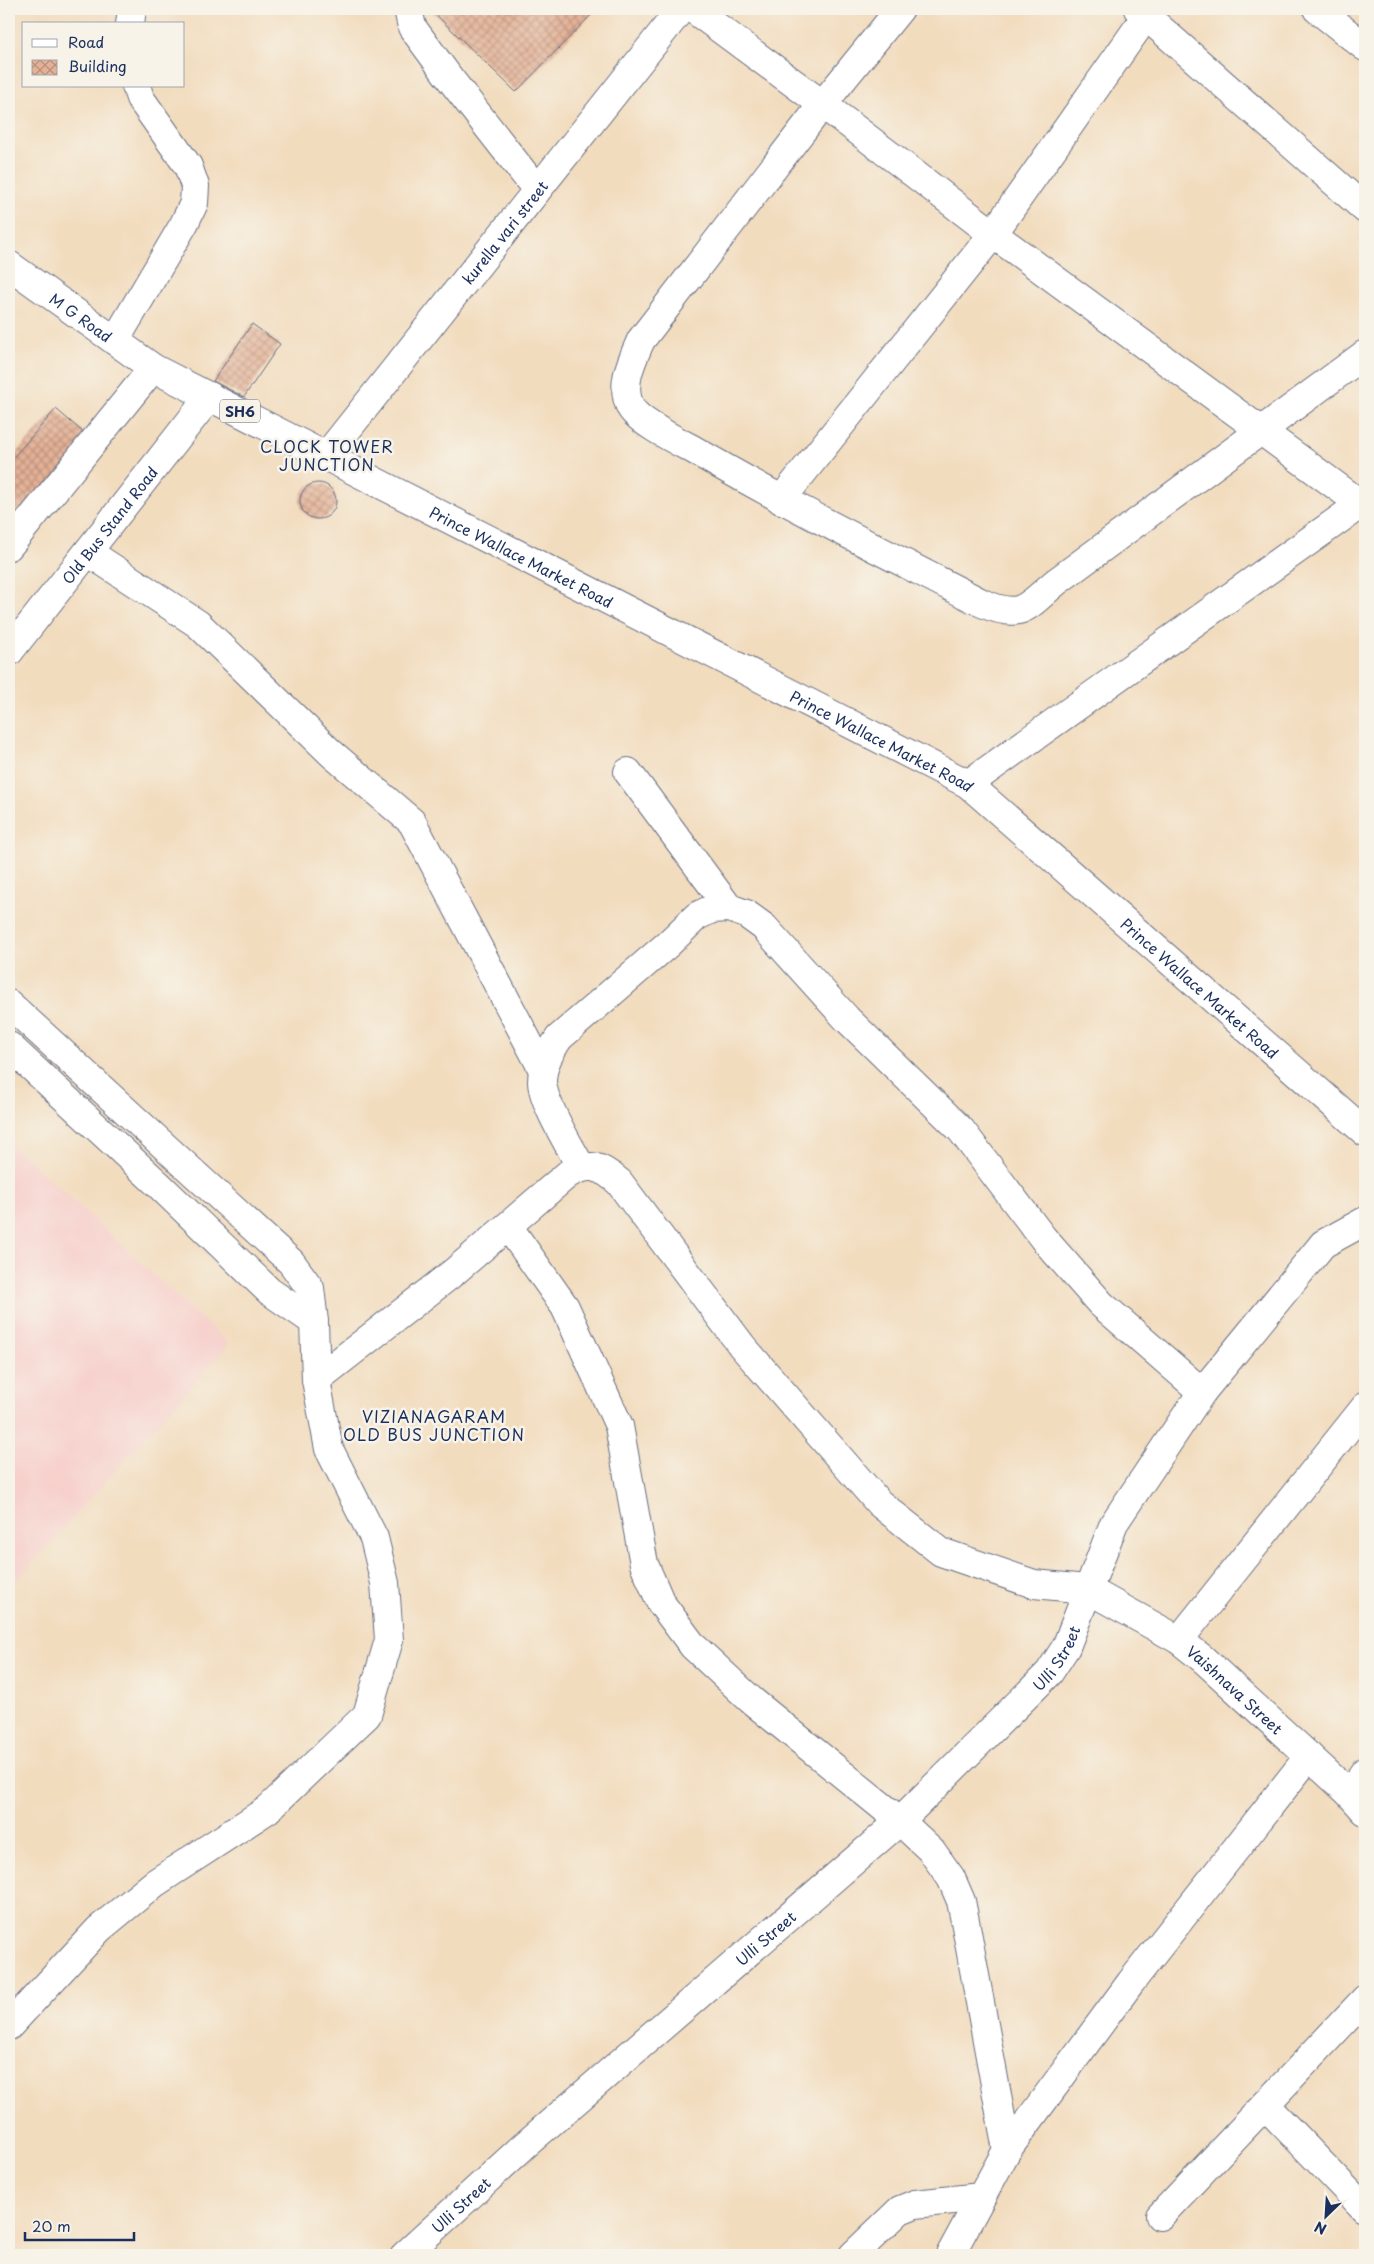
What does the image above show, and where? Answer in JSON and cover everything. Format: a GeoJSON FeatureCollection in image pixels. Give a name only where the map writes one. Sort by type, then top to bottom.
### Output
{"type":"FeatureCollection","features":[{"type":"Feature","properties":{"kind":"street"},"geometry":{"type":"LineString","coordinates":[[130,22],[132,9]]}},
{"type":"Feature","properties":{"kind":"street"},"geometry":{"type":"LineString","coordinates":[[408,9],[412,27],[537,190]]}},
{"type":"Feature","properties":{"kind":"street","name":"kurella vari street"},"geometry":{"type":"LineString","coordinates":[[327,455],[681,9]]}},
{"type":"Feature","properties":{"kind":"street"},"geometry":{"type":"LineString","coordinates":[[692,9],[992,234],[1364,504],[968,784]]}},
{"type":"Feature","properties":{"kind":"street"},"geometry":{"type":"LineString","coordinates":[[900,9],[822,105],[641,340],[630,367],[626,393],[632,409],[654,427],[781,500],[982,603],[1005,612],[1016,612],[1027,606],[1056,582],[1365,354]]}},
{"type":"Feature","properties":{"kind":"street"},"geometry":{"type":"LineString","coordinates":[[1317,9],[1365,47]]}},
{"type":"Feature","properties":{"kind":"street"},"geometry":{"type":"LineString","coordinates":[[781,500],[992,234],[1145,11],[1365,209]]}},
{"type":"Feature","properties":{"kind":"street"},"geometry":{"type":"LineString","coordinates":[[115,341],[184,224],[194,203],[195,186],[188,166],[140,98],[137,88]]}},
{"type":"Feature","properties":{"kind":"street","name":"M G Road"},"geometry":{"type":"LineString","coordinates":[[9,265],[153,368]]}},
{"type":"Feature","properties":{"kind":"street"},"geometry":{"type":"LineString","coordinates":[[9,546],[153,368]]}},
{"type":"Feature","properties":{"kind":"street","name":"SH6"},"geometry":{"type":"LineString","coordinates":[[153,368],[327,455]]}},
{"type":"Feature","properties":{"kind":"street","name":"Old Bus Stand Road"},"geometry":{"type":"LineString","coordinates":[[9,652],[210,396]]}},
{"type":"Feature","properties":{"kind":"street","name":"Prince Wallace Market Road"},"geometry":{"type":"LineString","coordinates":[[327,455],[968,784],[1365,1132]]}},
{"type":"Feature","properties":{"kind":"street"},"geometry":{"type":"LineString","coordinates":[[88,552],[198,624],[331,753],[412,822],[543,1070]]}},
{"type":"Feature","properties":{"kind":"street"},"geometry":{"type":"LineString","coordinates":[[628,772],[730,908]]}},
{"type":"Feature","properties":{"kind":"street"},"geometry":{"type":"LineString","coordinates":[[580,1168],[544,1094],[543,1070],[548,1055],[559,1038],[660,951],[697,916],[712,909],[730,908],[746,914],[764,927],[847,1019],[961,1130],[1043,1238],[1101,1304],[1202,1392]]}},
{"type":"Feature","properties":{"kind":"street"},"geometry":{"type":"LineString","coordinates":[[9,1004],[291,1262],[310,1288],[314,1322],[316,1380],[329,1449],[374,1538],[385,1583],[389,1640],[368,1715],[267,1810],[155,1883],[99,1929],[9,2026]]}},
{"type":"Feature","properties":{"kind":"street"},"geometry":{"type":"LineString","coordinates":[[9,1046],[153,1179],[269,1291],[314,1322]]}},
{"type":"Feature","properties":{"kind":"street"},"geometry":{"type":"LineString","coordinates":[[316,1380],[454,1272],[568,1174],[580,1168],[591,1166],[604,1170],[619,1182],[742,1346],[879,1503],[941,1552],[1034,1584],[1087,1590]]}},
{"type":"Feature","properties":{"kind":"street","name":"Ulli Street"},"geometry":{"type":"LineString","coordinates":[[405,2255],[525,2145],[900,1822],[1049,1673],[1066,1647],[1114,1523],[1202,1392],[1323,1244],[1365,1221]]}},
{"type":"Feature","properties":{"kind":"street"},"geometry":{"type":"LineString","coordinates":[[508,1226],[565,1307],[620,1426],[644,1564],[661,1603],[694,1646],[751,1700],[900,1822],[931,1850],[951,1878],[960,1900],[1007,2150]]}},
{"type":"Feature","properties":{"kind":"street"},"geometry":{"type":"LineString","coordinates":[[1179,1640],[1365,1407]]}},
{"type":"Feature","properties":{"kind":"street","name":"Vaishnava Street"},"geometry":{"type":"LineString","coordinates":[[1087,1590],[1179,1640],[1203,1659],[1357,1802]]}},
{"type":"Feature","properties":{"kind":"street"},"geometry":{"type":"LineString","coordinates":[[950,2255],[1007,2150],[1131,1982],[1309,1756]]}},
{"type":"Feature","properties":{"kind":"street"},"geometry":{"type":"LineString","coordinates":[[1357,1802],[1365,1771]]}},
{"type":"Feature","properties":{"kind":"street"},"geometry":{"type":"LineString","coordinates":[[1160,2216],[1365,1999]]}},
{"type":"Feature","properties":{"kind":"street"},"geometry":{"type":"LineString","coordinates":[[1265,2105],[1365,2209]]}},
{"type":"Feature","properties":{"kind":"street"},"geometry":{"type":"LineString","coordinates":[[853,2255],[886,2222],[907,2207],[932,2201],[982,2197]]}},
{"type":"Feature","properties":{"kind":"shaded area"},"geometry":{"type":"Polygon","coordinates":[[[9,1142],[229,1344],[9,1589],[9,1142]]]}},
{"type":"Feature","properties":{"kind":"building"},"geometry":{"type":"Polygon","coordinates":[[[430,9],[593,9],[595,11],[516,92],[430,9]]]}},
{"type":"Feature","properties":{"kind":"building"},"geometry":{"type":"Polygon","coordinates":[[[252,324],[280,344],[244,397],[213,381],[252,324]]]}},
{"type":"Feature","properties":{"kind":"building"},"geometry":{"type":"Polygon","coordinates":[[[56,409],[91,439],[9,530],[9,462],[56,409]]]}},
{"type":"Feature","properties":{"kind":"building"},"geometry":{"type":"Polygon","coordinates":[[[318,483],[325,484],[331,488],[335,494],[335,508],[331,514],[325,518],[318,519],[311,518],[305,514],[301,508],[300,501],[301,494],[305,488],[311,484],[318,483]]]}},
{"type":"Feature","properties":{"kind":"district","name":"CLOCK TOWER JUNCTION"},"geometry":{"type":"Point","coordinates":[327,455]}},
{"type":"Feature","properties":{"kind":"district","name":"VIZIANAGARAM OLD BUS JUNCTION"},"geometry":{"type":"Point","coordinates":[434,1425]}}]}
